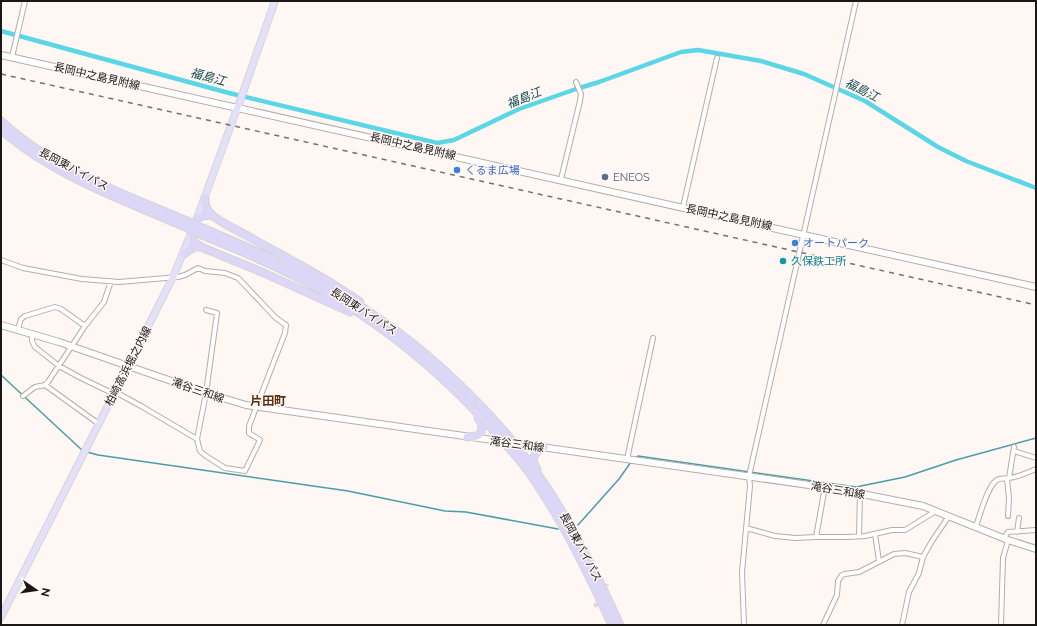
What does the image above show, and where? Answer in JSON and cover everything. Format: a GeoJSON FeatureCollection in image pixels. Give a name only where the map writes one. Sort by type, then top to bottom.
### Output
{"type":"FeatureCollection","features":[{"type":"Feature","properties":{"kind":"highway","name":"長岡東バイパス"},"geometry":{"type":"LineString","coordinates":[[1,121],[10,134],[29,152],[66,175],[231,243],[311,285],[376,313],[454,380],[514,443],[545,484],[559,507],[602,586],[620,625]]}},
{"type":"Feature","properties":{"kind":"highway","name":"長岡東バイパス"},"geometry":{"type":"LineString","coordinates":[[1,130],[10,134]]}},
{"type":"Feature","properties":{"kind":"highway"},"geometry":{"type":"LineString","coordinates":[[205,198],[206,207],[212,215],[234,229],[312,271],[343,300]]}},
{"type":"Feature","properties":{"kind":"highway"},"geometry":{"type":"LineString","coordinates":[[197,219],[202,216],[212,215]]}},
{"type":"Feature","properties":{"kind":"highway"},"geometry":{"type":"LineString","coordinates":[[192,233],[194,242],[201,247],[284,282],[343,300]]}},
{"type":"Feature","properties":{"kind":"highway"},"geometry":{"type":"LineString","coordinates":[[184,254],[194,247],[201,247]]}},
{"type":"Feature","properties":{"kind":"highway","name":"長岡東バイパス"},"geometry":{"type":"LineString","coordinates":[[343,300],[436,371],[504,442],[529,473],[555,514],[576,551],[612,625]]}},
{"type":"Feature","properties":{"kind":"highway"},"geometry":{"type":"LineString","coordinates":[[392,336],[463,402],[480,420],[482,426],[481,433],[477,436],[467,437]]}},
{"type":"Feature","properties":{"kind":"highway"},"geometry":{"type":"LineString","coordinates":[[544,447],[535,454],[534,463],[565,512],[587,553],[602,586]]}},
{"type":"Feature","properties":{"kind":"main road","name":"柏崎高浜堀之内線"},"geometry":{"type":"LineString","coordinates":[[1,616],[184,254],[275,1]]}},
{"type":"Feature","properties":{"kind":"main road","name":"長岡中之島見附線"},"geometry":{"type":"LineString","coordinates":[[1,54],[239,104],[560,180],[1036,287]]}},
{"type":"Feature","properties":{"kind":"main road","name":"滝谷三和線"},"geometry":{"type":"LineString","coordinates":[[1,325],[72,346],[236,402],[467,437],[825,487],[912,504],[936,511],[1006,539],[1036,549]]}},
{"type":"Feature","properties":{"kind":"street"},"geometry":{"type":"LineString","coordinates":[[12,57],[25,1]]}},
{"type":"Feature","properties":{"kind":"street"},"geometry":{"type":"LineString","coordinates":[[744,625],[742,572],[750,486],[749,476],[856,1]]}},
{"type":"Feature","properties":{"kind":"street"},"geometry":{"type":"LineString","coordinates":[[683,207],[717,58]]}},
{"type":"Feature","properties":{"kind":"street"},"geometry":{"type":"LineString","coordinates":[[560,180],[580,101],[580,91],[577,83]]}},
{"type":"Feature","properties":{"kind":"street"},"geometry":{"type":"LineString","coordinates":[[1,260],[22,268],[82,279],[119,282],[173,277],[185,275],[198,268],[205,271],[233,276],[244,283],[265,306],[286,325],[285,333],[256,406],[248,431],[251,435],[260,440],[245,471],[225,468],[203,454],[200,451],[197,439],[206,393],[217,313],[206,310]]}},
{"type":"Feature","properties":{"kind":"street"},"geometry":{"type":"LineString","coordinates":[[23,396],[35,387],[44,385],[59,366],[85,326],[104,302],[111,281]]}},
{"type":"Feature","properties":{"kind":"street"},"geometry":{"type":"LineString","coordinates":[[18,329],[21,319],[25,316],[55,307],[85,326]]}},
{"type":"Feature","properties":{"kind":"street"},"geometry":{"type":"LineString","coordinates":[[32,334],[34,347],[59,366],[141,406],[197,439]]}},
{"type":"Feature","properties":{"kind":"street"},"geometry":{"type":"LineString","coordinates":[[627,459],[653,338]]}},
{"type":"Feature","properties":{"kind":"street"},"geometry":{"type":"LineString","coordinates":[[44,385],[99,424]]}},
{"type":"Feature","properties":{"kind":"street"},"geometry":{"type":"LineString","coordinates":[[1008,516],[1008,479],[1014,449],[1036,458]]}},
{"type":"Feature","properties":{"kind":"street"},"geometry":{"type":"LineString","coordinates":[[976,526],[992,486],[999,479],[1008,479],[1036,469]]}},
{"type":"Feature","properties":{"kind":"street"},"geometry":{"type":"LineString","coordinates":[[816,537],[825,487]]}},
{"type":"Feature","properties":{"kind":"street"},"geometry":{"type":"LineString","coordinates":[[860,494],[860,536]]}},
{"type":"Feature","properties":{"kind":"street"},"geometry":{"type":"LineString","coordinates":[[746,528],[775,536],[795,538],[848,538],[892,530],[905,530],[936,511]]}},
{"type":"Feature","properties":{"kind":"street"},"geometry":{"type":"LineString","coordinates":[[902,625],[909,592],[919,573],[923,557],[932,541],[950,516]]}},
{"type":"Feature","properties":{"kind":"street"},"geometry":{"type":"LineString","coordinates":[[1017,532],[1019,518]]}},
{"type":"Feature","properties":{"kind":"street"},"geometry":{"type":"LineString","coordinates":[[1001,625],[1003,558],[1008,532],[1036,530]]}},
{"type":"Feature","properties":{"kind":"street"},"geometry":{"type":"LineString","coordinates":[[875,534],[879,561]]}},
{"type":"Feature","properties":{"kind":"street"},"geometry":{"type":"LineString","coordinates":[[823,625],[837,595],[840,577],[845,574],[859,572],[894,554],[900,553],[923,557]]}},
{"type":"Feature","properties":{"kind":"waterway","name":"福島江"},"geometry":{"type":"LineString","coordinates":[[1,31],[229,93],[437,143],[454,140],[519,109],[681,52],[698,50],[761,61],[804,74],[865,101],[938,147],[966,161],[1036,188]]}},
{"type":"Feature","properties":{"kind":"waterway"},"geometry":{"type":"LineString","coordinates":[[1,375],[83,451]]}},
{"type":"Feature","properties":{"kind":"waterway"},"geometry":{"type":"LineString","coordinates":[[635,458],[638,456],[856,487],[905,477],[956,460],[1036,438]]}},
{"type":"Feature","properties":{"kind":"waterway"},"geometry":{"type":"LineString","coordinates":[[87,452],[98,455],[348,491],[445,511],[466,512],[558,529]]}},
{"type":"Feature","properties":{"kind":"waterway"},"geometry":{"type":"LineString","coordinates":[[578,525],[619,479],[631,462]]}},
{"type":"Feature","properties":{"kind":"tunnel"},"geometry":{"type":"LineString","coordinates":[[604,591],[607,584]]}},
{"type":"Feature","properties":{"kind":"tunnel"},"geometry":{"type":"LineString","coordinates":[[595,607],[599,598]]}},
{"type":"Feature","properties":{"kind":"railway"},"geometry":{"type":"LineString","coordinates":[[1,74],[1036,305]]}},
{"type":"Feature","properties":{"kind":"place","name":"くるま広場"},"geometry":{"type":"Point","coordinates":[457,170]}},
{"type":"Feature","properties":{"kind":"place","name":"ENEOS"},"geometry":{"type":"Point","coordinates":[605,177]}},
{"type":"Feature","properties":{"kind":"place","name":"オートパーク"},"geometry":{"type":"Point","coordinates":[795,243]}},
{"type":"Feature","properties":{"kind":"place","name":"久保鉄工所"},"geometry":{"type":"Point","coordinates":[783,261]}},
{"type":"Feature","properties":{"kind":"district","name":"片田町"},"geometry":{"type":"Point","coordinates":[268,401]}}]}
